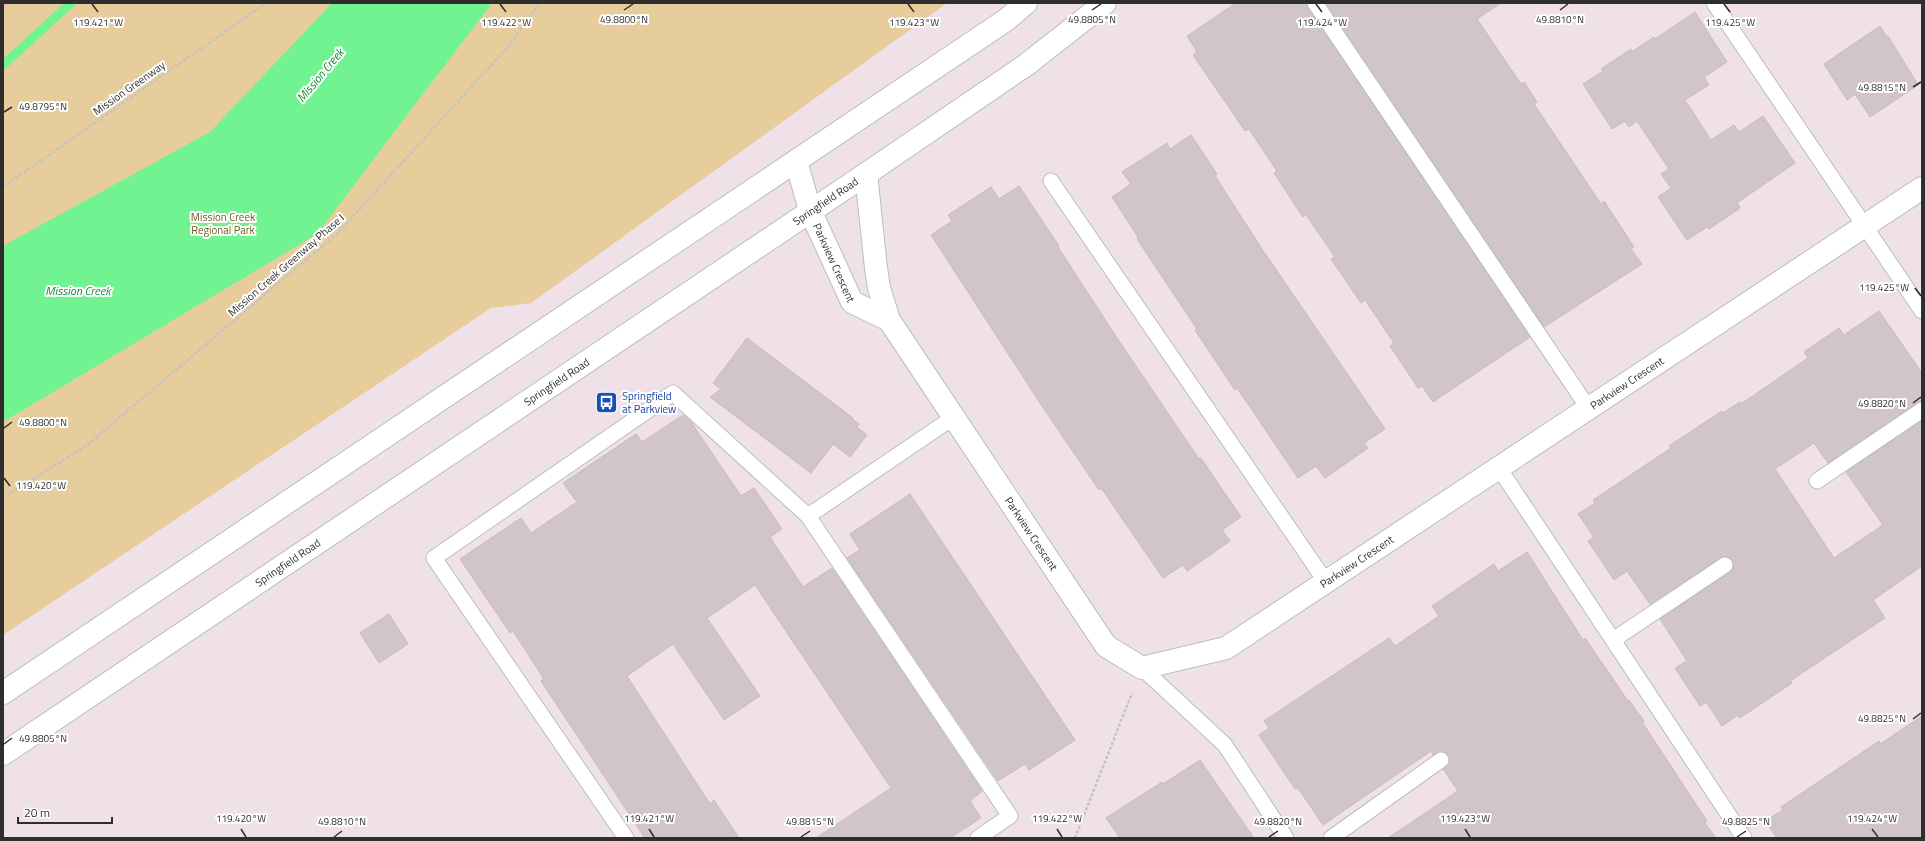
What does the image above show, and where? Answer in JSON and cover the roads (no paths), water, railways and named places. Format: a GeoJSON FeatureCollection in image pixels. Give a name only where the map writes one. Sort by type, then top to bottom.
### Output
{"type":"FeatureCollection","features":[{"type":"Feature","properties":{"kind":"main road"},"geometry":{"type":"LineString","coordinates":[[3,693],[1006,20],[1026,3]]}},
{"type":"Feature","properties":{"kind":"main road","name":"Springfield Road"},"geometry":{"type":"LineString","coordinates":[[3,754],[1026,65],[1105,3]]}},
{"type":"Feature","properties":{"kind":"main road","name":"Parkview Crescent"},"geometry":{"type":"LineString","coordinates":[[796,160],[810,210],[852,302],[889,320]]}},
{"type":"Feature","properties":{"kind":"main road","name":"Parkview Crescent"},"geometry":{"type":"LineString","coordinates":[[866,174],[879,288],[889,320],[1106,646],[1142,668],[1226,648],[1922,188]]}},
{"type":"Feature","properties":{"kind":"lane"},"geometry":{"type":"LineString","coordinates":[[1316,3],[1589,409]]}},
{"type":"Feature","properties":{"kind":"lane"},"geometry":{"type":"LineString","coordinates":[[1714,3],[1922,311]]}},
{"type":"Feature","properties":{"kind":"lane"},"geometry":{"type":"LineString","coordinates":[[1051,182],[1326,582]]}},
{"type":"Feature","properties":{"kind":"lane"},"geometry":{"type":"LineString","coordinates":[[626,838],[434,558],[673,393],[808,516],[1010,816],[978,838]]}},
{"type":"Feature","properties":{"kind":"lane"},"geometry":{"type":"LineString","coordinates":[[1817,481],[1922,410]]}},
{"type":"Feature","properties":{"kind":"lane"},"geometry":{"type":"LineString","coordinates":[[808,516],[954,417]]}},
{"type":"Feature","properties":{"kind":"lane"},"geometry":{"type":"LineString","coordinates":[[1498,468],[1744,838]]}},
{"type":"Feature","properties":{"kind":"lane"},"geometry":{"type":"LineString","coordinates":[[1613,640],[1725,564]]}},
{"type":"Feature","properties":{"kind":"lane"},"geometry":{"type":"LineString","coordinates":[[1142,668],[1225,744],[1286,838]]}},
{"type":"Feature","properties":{"kind":"lane"},"geometry":{"type":"LineString","coordinates":[[1331,838],[1441,760]]}},
{"type":"Feature","properties":{"kind":"water","name":"Mission Creek"},"geometry":{"type":"Polygon","coordinates":[[[332,3],[492,3],[317,234],[3,422],[3,246],[210,132],[332,3]]]}},
{"type":"Feature","properties":{"kind":"waterway"},"geometry":{"type":"LineString","coordinates":[[3,65],[71,3]]}},
{"type":"Feature","properties":{"kind":"place","name":"Springfield at Parkview"},"geometry":{"type":"Point","coordinates":[607,402]}},
{"type":"Feature","properties":{"kind":"park label","name":"Mission Creek Regional Park"},"geometry":{"type":"Point","coordinates":[223,223]}}]}
